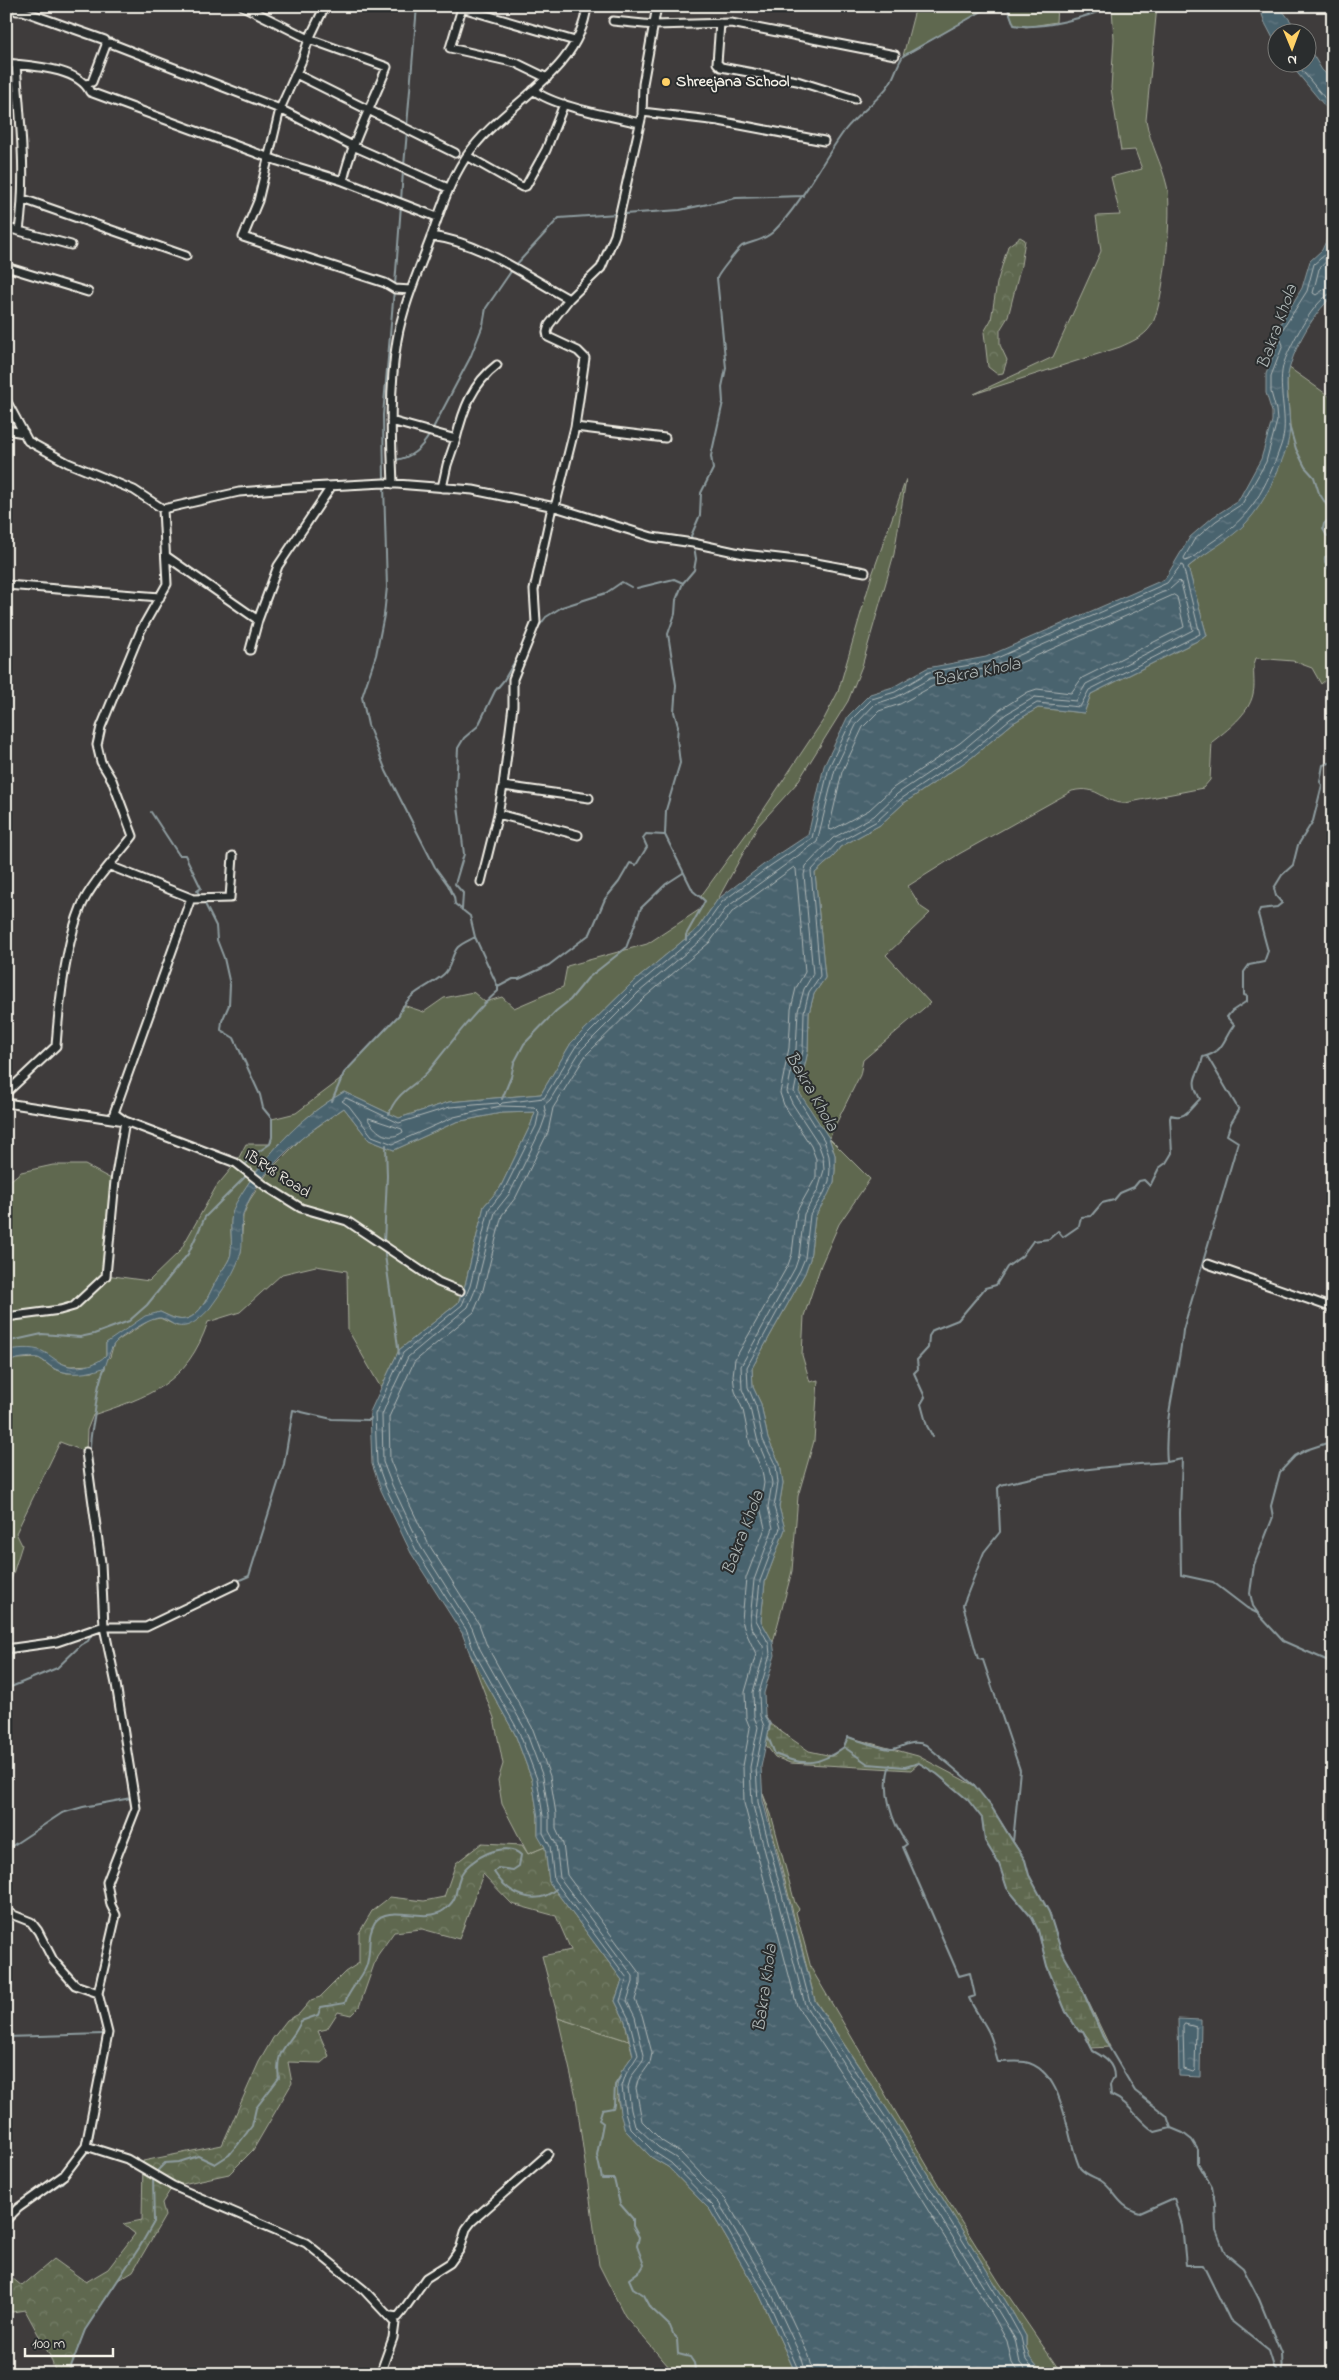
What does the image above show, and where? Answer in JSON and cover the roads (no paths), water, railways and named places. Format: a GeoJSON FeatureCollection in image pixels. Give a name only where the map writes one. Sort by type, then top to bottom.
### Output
{"type":"FeatureCollection","features":[{"type":"Feature","properties":{"kind":"street"},"geometry":{"type":"LineString","coordinates":[[243,6],[309,39],[386,67],[370,110],[353,146],[343,181]]}},
{"type":"Feature","properties":{"kind":"street"},"geometry":{"type":"LineString","coordinates":[[325,6],[280,109],[258,201],[243,237],[384,283],[394,289],[411,290]]}},
{"type":"Feature","properties":{"kind":"street"},"geometry":{"type":"LineString","coordinates":[[454,6],[575,41]]}},
{"type":"Feature","properties":{"kind":"street"},"geometry":{"type":"LineString","coordinates":[[393,484],[391,421],[393,376],[398,338],[411,290],[448,188],[467,156],[496,122],[548,78],[581,32],[587,6]]}},
{"type":"Feature","properties":{"kind":"street"},"geometry":{"type":"LineString","coordinates":[[481,882],[503,786],[513,706],[513,679],[536,622],[534,590],[575,427],[585,358],[578,351],[548,337],[547,332],[549,325],[569,299],[601,268],[609,254],[621,214],[640,123],[644,84],[657,6]]}},
{"type":"Feature","properties":{"kind":"street"},"geometry":{"type":"LineString","coordinates":[[462,8],[450,48],[516,63],[548,78]]}},
{"type":"Feature","properties":{"kind":"street"},"geometry":{"type":"LineString","coordinates":[[17,11],[23,11],[105,40],[106,45],[92,82],[86,84]]}},
{"type":"Feature","properties":{"kind":"street"},"geometry":{"type":"LineString","coordinates":[[612,21],[654,25],[731,23],[800,34],[895,55]]}},
{"type":"Feature","properties":{"kind":"street"},"geometry":{"type":"LineString","coordinates":[[720,23],[717,62],[721,66],[797,81],[855,99]]}},
{"type":"Feature","properties":{"kind":"street"},"geometry":{"type":"LineString","coordinates":[[106,45],[110,44],[143,55],[280,109],[353,146],[448,188]]}},
{"type":"Feature","properties":{"kind":"street"},"geometry":{"type":"LineString","coordinates":[[6,63],[59,70],[86,84],[90,92],[269,157],[343,181],[437,217]]}},
{"type":"Feature","properties":{"kind":"street"},"geometry":{"type":"LineString","coordinates":[[16,64],[22,123],[23,199],[19,231]]}},
{"type":"Feature","properties":{"kind":"street"},"geometry":{"type":"LineString","coordinates":[[296,74],[454,153]]}},
{"type":"Feature","properties":{"kind":"street"},"geometry":{"type":"LineString","coordinates":[[533,90],[544,98],[640,123]]}},
{"type":"Feature","properties":{"kind":"street"},"geometry":{"type":"LineString","coordinates":[[467,156],[508,180],[522,187],[526,186],[546,150],[564,104]]}},
{"type":"Feature","properties":{"kind":"street"},"geometry":{"type":"LineString","coordinates":[[642,112],[719,121],[824,141]]}},
{"type":"Feature","properties":{"kind":"street"},"geometry":{"type":"LineString","coordinates":[[23,199],[186,256]]}},
{"type":"Feature","properties":{"kind":"street"},"geometry":{"type":"LineString","coordinates":[[6,228],[72,244]]}},
{"type":"Feature","properties":{"kind":"street"},"geometry":{"type":"LineString","coordinates":[[431,236],[470,246],[490,255],[569,299]]}},
{"type":"Feature","properties":{"kind":"street"},"geometry":{"type":"LineString","coordinates":[[6,267],[88,292]]}},
{"type":"Feature","properties":{"kind":"street"},"geometry":{"type":"LineString","coordinates":[[442,488],[446,465],[474,390],[480,378],[497,365]]}},
{"type":"Feature","properties":{"kind":"street"},"geometry":{"type":"LineString","coordinates":[[6,400],[28,441],[68,463],[134,490],[162,509],[239,492],[393,484],[482,491],[554,507],[652,537],[693,543],[744,554],[805,561],[865,572]]}},
{"type":"Feature","properties":{"kind":"street"},"geometry":{"type":"LineString","coordinates":[[391,421],[408,424],[456,439]]}},
{"type":"Feature","properties":{"kind":"street"},"geometry":{"type":"LineString","coordinates":[[575,427],[665,438]]}},
{"type":"Feature","properties":{"kind":"street"},"geometry":{"type":"LineString","coordinates":[[6,430],[24,433]]}},
{"type":"Feature","properties":{"kind":"street"},"geometry":{"type":"LineString","coordinates":[[250,650],[258,620],[278,566],[331,487]]}},
{"type":"Feature","properties":{"kind":"street"},"geometry":{"type":"LineString","coordinates":[[6,1093],[56,1046],[59,1003],[78,915],[87,895],[134,836],[112,780],[101,762],[97,745],[101,727],[141,630],[167,584],[162,509]]}},
{"type":"Feature","properties":{"kind":"street"},"geometry":{"type":"LineString","coordinates":[[166,556],[258,620]]}},
{"type":"Feature","properties":{"kind":"street"},"geometry":{"type":"LineString","coordinates":[[6,585],[160,597]]}},
{"type":"Feature","properties":{"kind":"street"},"geometry":{"type":"LineString","coordinates":[[503,786],[589,798]]}},
{"type":"Feature","properties":{"kind":"street"},"geometry":{"type":"LineString","coordinates":[[498,814],[578,835]]}},
{"type":"Feature","properties":{"kind":"street"},"geometry":{"type":"LineString","coordinates":[[110,866],[191,899],[230,898],[233,856]]}},
{"type":"Feature","properties":{"kind":"street"},"geometry":{"type":"LineString","coordinates":[[6,1317],[60,1310],[74,1306],[106,1276],[115,1181],[125,1122],[114,1112],[191,899]]}},
{"type":"Feature","properties":{"kind":"street","name":"IBR48 Road"},"geometry":{"type":"LineString","coordinates":[[6,1102],[125,1122],[236,1163],[261,1183],[301,1208],[346,1222],[433,1278],[460,1291]]}},
{"type":"Feature","properties":{"kind":"street"},"geometry":{"type":"LineString","coordinates":[[1208,1264],[1333,1308]]}},
{"type":"Feature","properties":{"kind":"street"},"geometry":{"type":"LineString","coordinates":[[6,2220],[18,2208],[64,2175],[86,2146],[108,2033],[98,1993],[116,1915],[111,1905],[107,1882],[136,1808],[116,1684],[104,1627],[101,1563],[86,1452]]}},
{"type":"Feature","properties":{"kind":"street"},"geometry":{"type":"LineString","coordinates":[[6,1649],[57,1642],[104,1627],[146,1627],[236,1584]]}},
{"type":"Feature","properties":{"kind":"street"},"geometry":{"type":"LineString","coordinates":[[6,1912],[31,1922],[38,1931],[53,1960],[75,1985],[98,1993]]}},
{"type":"Feature","properties":{"kind":"street"},"geometry":{"type":"LineString","coordinates":[[86,2146],[127,2159],[173,2186],[306,2243],[364,2290],[395,2322],[393,2338],[380,2374]]}},
{"type":"Feature","properties":{"kind":"street"},"geometry":{"type":"LineString","coordinates":[[391,2316],[398,2317],[426,2278],[450,2263],[460,2249],[466,2229],[484,2208],[528,2173],[548,2154]]}},
{"type":"Feature","properties":{"kind":"water"},"geometry":{"type":"Polygon","coordinates":[[[1259,6],[1279,6],[1291,22],[1266,22],[1266,25],[1259,6]]]}},
{"type":"Feature","properties":{"kind":"water"},"geometry":{"type":"Polygon","coordinates":[[[1316,60],[1322,70],[1333,80],[1333,116],[1296,72],[1316,72],[1316,60]]]}},
{"type":"Feature","properties":{"kind":"water","name":"Bakra Khola"},"geometry":{"type":"Polygon","coordinates":[[[1333,226],[1333,296],[1309,325],[1291,362],[1287,385],[1290,423],[1289,438],[1276,476],[1259,506],[1246,523],[1233,535],[1188,567],[1207,636],[1091,694],[1084,713],[1038,708],[1013,723],[971,758],[904,803],[880,825],[840,847],[834,856],[815,873],[825,978],[814,994],[809,1013],[808,1051],[799,1092],[829,1138],[835,1155],[835,1170],[834,1182],[815,1217],[810,1259],[805,1273],[752,1368],[753,1387],[761,1404],[768,1439],[780,1464],[783,1483],[779,1507],[785,1529],[765,1582],[761,1621],[773,1642],[775,1655],[764,1693],[765,1715],[770,1724],[761,1767],[763,1801],[815,2001],[895,2121],[1010,2308],[1026,2336],[1026,2347],[1030,2358],[1044,2374],[796,2374],[759,2294],[710,2210],[668,2167],[651,2157],[625,2130],[620,2113],[617,2086],[621,2072],[633,2055],[625,2021],[615,2001],[622,1980],[549,1882],[545,1847],[538,1835],[538,1817],[532,1780],[515,1734],[470,1654],[462,1633],[411,1553],[381,1490],[372,1464],[370,1412],[381,1388],[399,1350],[458,1303],[465,1285],[484,1206],[500,1188],[535,1112],[501,1113],[456,1122],[394,1150],[369,1140],[344,1108],[285,1153],[260,1181],[243,1214],[241,1223],[242,1247],[236,1266],[210,1308],[196,1321],[183,1326],[161,1318],[151,1320],[130,1331],[113,1345],[105,1367],[87,1373],[67,1373],[53,1368],[34,1357],[6,1362],[6,1351],[24,1348],[34,1349],[65,1365],[74,1367],[84,1366],[103,1358],[106,1355],[106,1343],[145,1316],[160,1312],[177,1319],[191,1317],[207,1299],[231,1255],[233,1209],[246,1186],[282,1140],[311,1114],[344,1092],[399,1118],[449,1102],[541,1094],[571,1043],[631,984],[697,929],[718,899],[767,862],[808,835],[824,766],[848,716],[870,694],[893,687],[927,668],[986,657],[1165,579],[1190,537],[1213,517],[1238,501],[1261,459],[1272,421],[1272,412],[1266,393],[1266,374],[1280,338],[1271,350],[1267,346],[1302,288],[1310,261],[1322,250],[1333,226]]]}},
{"type":"Feature","properties":{"kind":"water"},"geometry":{"type":"Polygon","coordinates":[[[1178,2019],[1201,2020],[1200,2077],[1179,2076],[1178,2019]]]}},
{"type":"Feature","properties":{"kind":"waterway"},"geometry":{"type":"LineString","coordinates":[[407,126],[417,6]]}},
{"type":"Feature","properties":{"kind":"waterway"},"geometry":{"type":"LineString","coordinates":[[693,542],[691,536],[700,515],[701,493],[713,469],[711,456],[723,402],[722,387],[726,368],[718,275],[742,246],[769,235],[784,220],[845,130],[892,80],[903,56],[991,6]]}},
{"type":"Feature","properties":{"kind":"waterway"},"geometry":{"type":"LineString","coordinates":[[1007,6],[1014,25],[1025,26],[1064,22],[1113,6]]}},
{"type":"Feature","properties":{"kind":"waterway"},"geometry":{"type":"LineString","coordinates":[[404,166],[407,131]]}},
{"type":"Feature","properties":{"kind":"waterway"},"geometry":{"type":"LineString","coordinates":[[401,201],[403,171]]}},
{"type":"Feature","properties":{"kind":"waterway"},"geometry":{"type":"LineString","coordinates":[[624,214],[680,210],[736,198],[803,196]]}},
{"type":"Feature","properties":{"kind":"waterway"},"geometry":{"type":"LineString","coordinates":[[395,285],[401,205]]}},
{"type":"Feature","properties":{"kind":"waterway"},"geometry":{"type":"LineString","coordinates":[[515,266],[559,218],[617,214]]}},
{"type":"Feature","properties":{"kind":"waterway"},"geometry":{"type":"LineString","coordinates":[[432,430],[470,358],[483,325],[486,308],[512,270]]}},
{"type":"Feature","properties":{"kind":"waterway"},"geometry":{"type":"LineString","coordinates":[[384,480],[383,415],[394,290]]}},
{"type":"Feature","properties":{"kind":"waterway"},"geometry":{"type":"LineString","coordinates":[[1289,425],[1296,449],[1305,467],[1314,477],[1319,493],[1333,515]]}},
{"type":"Feature","properties":{"kind":"waterway"},"geometry":{"type":"LineString","coordinates":[[396,460],[416,452],[430,434]]}},
{"type":"Feature","properties":{"kind":"waterway"},"geometry":{"type":"LineString","coordinates":[[384,485],[387,587],[384,615],[376,655],[362,697],[368,725],[386,771],[435,867],[448,885],[455,904],[470,916],[475,937],[498,987],[498,991],[471,1019],[425,1075],[402,1094],[392,1106],[389,1114]]}},
{"type":"Feature","properties":{"kind":"waterway"},"geometry":{"type":"LineString","coordinates":[[1333,515],[1324,524],[1323,529],[1327,536],[1333,536]]}},
{"type":"Feature","properties":{"kind":"waterway"},"geometry":{"type":"LineString","coordinates":[[686,940],[686,935],[705,901],[693,891],[665,835],[666,810],[680,763],[677,739],[678,726],[674,712],[676,685],[668,634],[675,614],[676,600],[683,583],[694,570],[696,559],[694,546]]}},
{"type":"Feature","properties":{"kind":"waterway"},"geometry":{"type":"LineString","coordinates":[[1333,554],[1325,557],[1326,566],[1333,572]]}},
{"type":"Feature","properties":{"kind":"waterway"},"geometry":{"type":"LineString","coordinates":[[637,588],[674,579],[683,583]]}},
{"type":"Feature","properties":{"kind":"waterway"},"geometry":{"type":"LineString","coordinates":[[537,629],[546,617],[562,607],[606,593],[622,582],[631,587]]}},
{"type":"Feature","properties":{"kind":"waterway"},"geometry":{"type":"LineString","coordinates":[[462,910],[463,893],[455,884],[464,854],[456,790],[458,748],[464,738],[478,726],[495,691],[515,661]]}},
{"type":"Feature","properties":{"kind":"waterway"},"geometry":{"type":"LineString","coordinates":[[1333,708],[1327,716],[1333,731]]}},
{"type":"Feature","properties":{"kind":"waterway"},"geometry":{"type":"LineString","coordinates":[[933,1437],[927,1426],[921,1404],[925,1397],[914,1373],[918,1369],[917,1360],[928,1348],[929,1336],[933,1330],[958,1320],[985,1288],[996,1285],[1007,1267],[1022,1256],[1033,1241],[1049,1239],[1058,1231],[1063,1237],[1079,1226],[1081,1217],[1091,1216],[1102,1203],[1114,1200],[1120,1193],[1134,1187],[1139,1181],[1144,1180],[1150,1186],[1159,1168],[1166,1163],[1172,1153],[1171,1115],[1184,1115],[1200,1099],[1195,1081],[1203,1057],[1215,1052],[1222,1045],[1234,1025],[1227,1017],[1232,1011],[1247,1001],[1247,996],[1244,995],[1244,972],[1249,965],[1264,962],[1268,951],[1258,914],[1260,909],[1277,907],[1282,903],[1276,896],[1274,888],[1282,875],[1293,865],[1298,845],[1313,821],[1322,785],[1320,782],[1323,765],[1333,762]]}},
{"type":"Feature","properties":{"kind":"waterway"},"geometry":{"type":"LineString","coordinates":[[151,812],[179,855],[185,855],[201,888],[197,891],[201,896]]}},
{"type":"Feature","properties":{"kind":"waterway"},"geometry":{"type":"LineString","coordinates":[[498,987],[549,965],[590,934],[605,899],[619,882],[630,863],[636,865],[647,847],[643,838],[646,834],[664,835]]}},
{"type":"Feature","properties":{"kind":"waterway"},"geometry":{"type":"LineString","coordinates":[[502,1099],[511,1077],[514,1063],[524,1044],[556,1011],[570,1000],[588,978],[626,948],[641,908],[666,884],[683,873]]}},
{"type":"Feature","properties":{"kind":"waterway"},"geometry":{"type":"LineString","coordinates":[[203,900],[216,926],[217,940],[224,958],[230,985],[229,1005],[222,1021],[221,1030],[234,1038],[260,1095],[263,1108],[272,1119],[270,1144],[252,1156],[246,1164]]}},
{"type":"Feature","properties":{"kind":"waterway"},"geometry":{"type":"LineString","coordinates":[[332,1101],[344,1073],[399,1015],[403,1006],[413,995],[447,971],[458,947],[475,937]]}},
{"type":"Feature","properties":{"kind":"waterway"},"geometry":{"type":"LineString","coordinates":[[1207,1056],[1239,1110],[1231,1123],[1227,1135],[1238,1142],[1183,1330],[1169,1412],[1166,1445],[1167,1462],[1182,1459],[1180,1513],[1181,1575],[1213,1582],[1247,1608],[1257,1613]]}},
{"type":"Feature","properties":{"kind":"waterway"},"geometry":{"type":"LineString","coordinates":[[384,1243],[387,1176],[386,1145]]}},
{"type":"Feature","properties":{"kind":"waterway"},"geometry":{"type":"LineString","coordinates":[[6,1342],[42,1334],[80,1337],[129,1321],[147,1305],[188,1254],[205,1217],[246,1176]]}},
{"type":"Feature","properties":{"kind":"waterway"},"geometry":{"type":"LineString","coordinates":[[384,1248],[399,1354]]}},
{"type":"Feature","properties":{"kind":"waterway"},"geometry":{"type":"LineString","coordinates":[[90,1449],[100,1379],[105,1367]]}},
{"type":"Feature","properties":{"kind":"waterway"},"geometry":{"type":"LineString","coordinates":[[235,1582],[249,1576],[284,1464],[293,1410],[332,1419],[370,1420],[371,1418]]}},
{"type":"Feature","properties":{"kind":"waterway"},"geometry":{"type":"LineString","coordinates":[[1333,1441],[1306,1450],[1295,1456],[1280,1472],[1271,1506],[1273,1517],[1254,1565],[1250,1593],[1253,1606],[1283,1641],[1333,1663]]}},
{"type":"Feature","properties":{"kind":"waterway"},"geometry":{"type":"LineString","coordinates":[[91,1457],[104,1563]]}},
{"type":"Feature","properties":{"kind":"waterway"},"geometry":{"type":"LineString","coordinates":[[1167,1462],[1104,1467],[1001,1485],[998,1488],[1000,1532],[984,1552],[963,1605],[978,1659],[983,1660],[1020,1770],[1013,1842],[1025,1860],[1029,1875],[1049,1912],[1061,1950],[1076,1976],[1103,2037],[1135,2091],[1167,2116],[1171,2128]]}},
{"type":"Feature","properties":{"kind":"waterway"},"geometry":{"type":"LineString","coordinates":[[6,1689],[57,1668],[81,1645],[88,1641],[92,1634]]}},
{"type":"Feature","properties":{"kind":"waterway"},"geometry":{"type":"LineString","coordinates":[[765,1716],[770,1724],[769,1730]]}},
{"type":"Feature","properties":{"kind":"waterway"},"geometry":{"type":"LineString","coordinates":[[768,1737],[775,1754],[794,1761],[819,1761],[844,1747],[868,1764],[905,1767],[919,1763],[937,1774],[968,1800],[982,1818],[985,1841],[999,1864],[1007,1888],[1032,1918],[1038,1930],[1047,1966],[1066,2012],[1078,2030],[1083,2031],[1093,2051],[1104,2058],[1114,2072],[1110,2085],[1111,2095],[1129,2107],[1155,2132],[1171,2128],[1183,2133],[1192,2140],[1198,2150],[1198,2163],[1212,2187],[1216,2230],[1225,2253],[1243,2268],[1259,2299],[1281,2353],[1282,2374]]}},
{"type":"Feature","properties":{"kind":"waterway"},"geometry":{"type":"LineString","coordinates":[[844,1746],[848,1737],[891,1749],[911,1743],[926,1745],[975,1786],[991,1806],[1013,1842]]}},
{"type":"Feature","properties":{"kind":"waterway"},"geometry":{"type":"LineString","coordinates":[[890,1765],[887,1795],[897,1827],[907,1844],[903,1847],[959,1976],[970,1973],[975,1996],[969,1998],[988,2030],[998,2062],[1025,2062],[1039,2068],[1049,2078],[1062,2107],[1080,2168],[1110,2188],[1126,2206],[1140,2213],[1174,2198],[1182,2225],[1186,2265],[1203,2265],[1230,2320],[1269,2351],[1274,2367],[1280,2374]]}},
{"type":"Feature","properties":{"kind":"waterway"},"geometry":{"type":"LineString","coordinates":[[134,1776],[138,1803]]}},
{"type":"Feature","properties":{"kind":"waterway"},"geometry":{"type":"LineString","coordinates":[[6,1850],[62,1813],[131,1798]]}},
{"type":"Feature","properties":{"kind":"waterway"},"geometry":{"type":"LineString","coordinates":[[155,2173],[165,2163],[179,2162],[198,2156],[215,2164],[229,2155],[252,2126],[256,2108],[279,2078],[278,2068],[281,2053],[301,2021],[318,2015],[321,2007],[345,2003],[349,1993],[366,1967],[372,1927],[381,1917],[389,1914],[427,1915],[436,1914],[444,1910],[455,1898],[458,1882],[464,1870],[478,1858],[497,1850],[506,1849],[521,1855],[519,1866],[513,1870],[498,1868],[494,1872],[514,1892],[531,1898],[548,1895],[556,1889]]}},
{"type":"Feature","properties":{"kind":"waterway"},"geometry":{"type":"LineString","coordinates":[[102,1996],[114,1940]]}},
{"type":"Feature","properties":{"kind":"waterway"},"geometry":{"type":"LineString","coordinates":[[6,2037],[104,2034]]}},
{"type":"Feature","properties":{"kind":"waterway"},"geometry":{"type":"LineString","coordinates":[[91,2146],[107,2054]]}},
{"type":"Feature","properties":{"kind":"waterway"},"geometry":{"type":"LineString","coordinates":[[620,2077],[615,2085],[613,2108],[602,2110],[599,2120],[603,2123],[597,2155],[602,2179],[614,2179],[620,2204],[633,2219],[633,2226],[639,2237],[637,2246],[644,2265],[641,2270],[629,2279],[633,2288],[644,2295],[651,2308],[670,2326],[677,2339],[678,2354],[690,2357],[694,2363],[695,2369],[688,2371],[688,2374]]}},
{"type":"Feature","properties":{"kind":"waterway"},"geometry":{"type":"LineString","coordinates":[[6,2225],[21,2210],[62,2183],[89,2150]]}},
{"type":"Feature","properties":{"kind":"waterway"},"geometry":{"type":"LineString","coordinates":[[68,2374],[85,2330],[154,2222],[153,2177]]}},
{"type":"Feature","properties":{"kind":"place","name":"Shreejana School"},"geometry":{"type":"Point","coordinates":[666,82]}}]}
